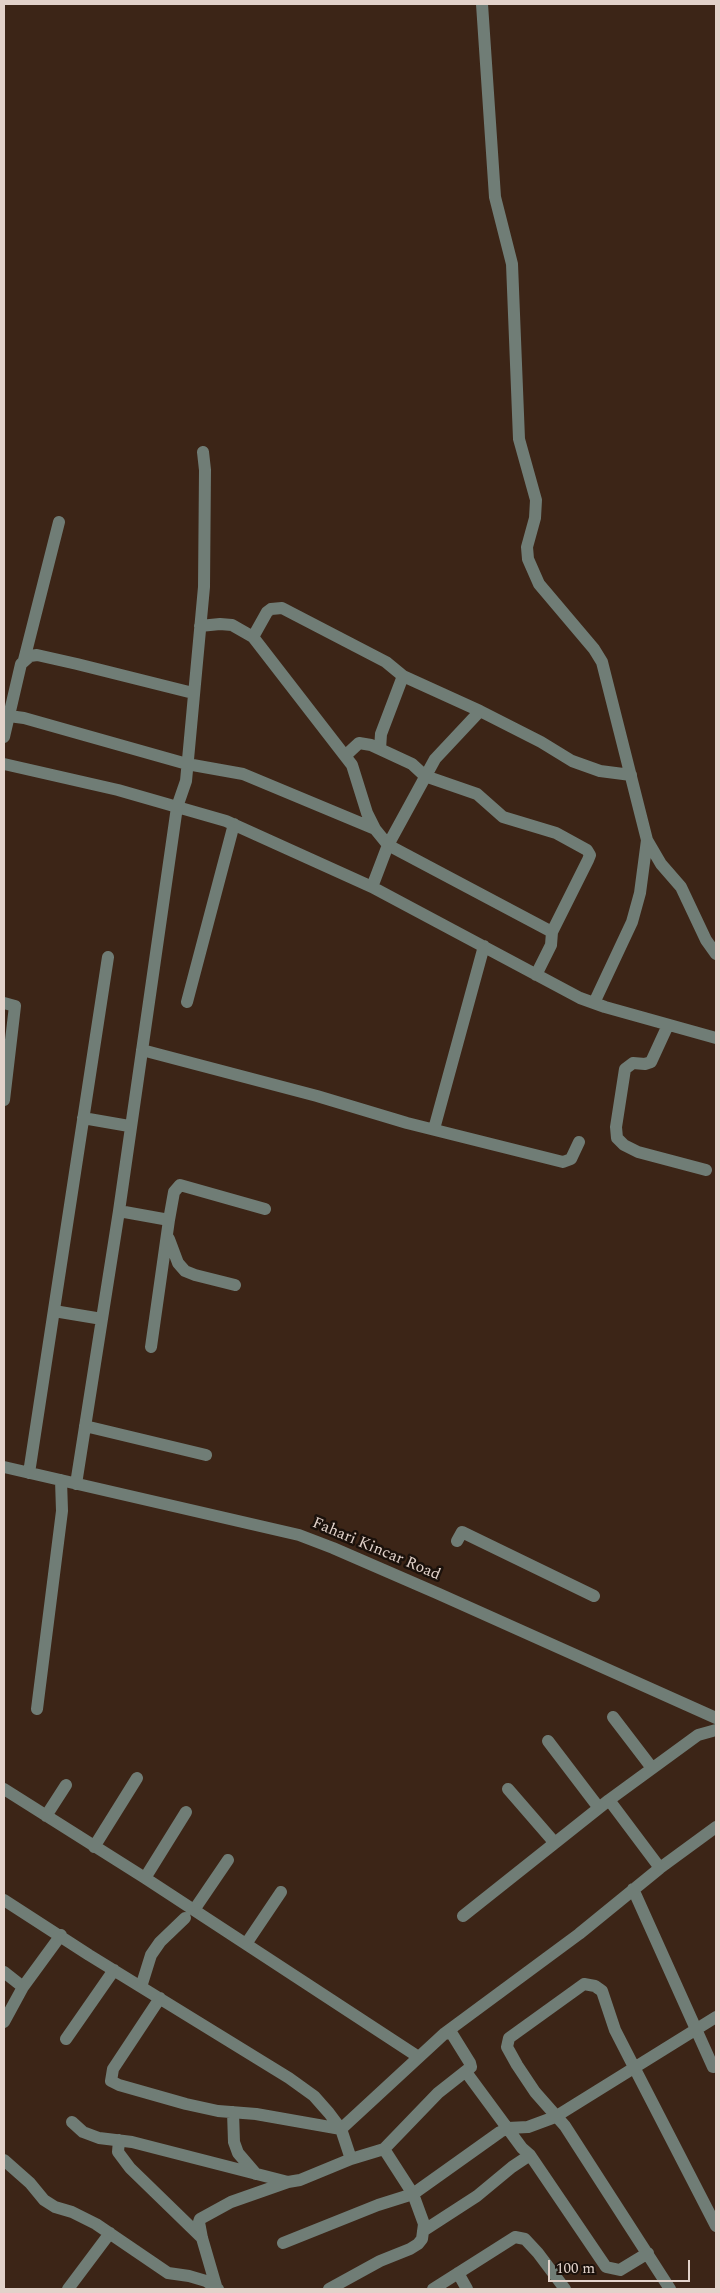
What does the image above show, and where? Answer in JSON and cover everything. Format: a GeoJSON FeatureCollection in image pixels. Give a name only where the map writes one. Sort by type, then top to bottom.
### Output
{"type":"FeatureCollection","features":[{"type":"Feature","properties":{"kind":"street"},"geometry":{"type":"LineString","coordinates":[[482,4],[495,197],[512,264],[519,439],[536,500],[535,518],[527,546],[528,559],[539,584],[594,649],[602,662],[614,716],[631,774],[635,799],[647,840],[661,864],[681,887],[706,940],[716,954]]}},
{"type":"Feature","properties":{"kind":"street"},"geometry":{"type":"LineString","coordinates":[[76,1484],[119,1211],[177,807],[186,781],[204,587],[205,470],[202,452]]}},
{"type":"Feature","properties":{"kind":"street"},"geometry":{"type":"LineString","coordinates":[[4,737],[59,522]]}},
{"type":"Feature","properties":{"kind":"street"},"geometry":{"type":"LineString","coordinates":[[253,637],[270,609],[282,608],[386,662],[404,676],[480,711],[586,767],[600,771],[631,774]]}},
{"type":"Feature","properties":{"kind":"street"},"geometry":{"type":"LineString","coordinates":[[200,626],[232,625],[253,637],[345,756],[357,776],[367,814],[374,829],[388,845],[552,932]]}},
{"type":"Feature","properties":{"kind":"street"},"geometry":{"type":"LineString","coordinates":[[24,660],[37,655],[193,693]]}},
{"type":"Feature","properties":{"kind":"street"},"geometry":{"type":"LineString","coordinates":[[380,749],[381,734],[404,676]]}},
{"type":"Feature","properties":{"kind":"street"},"geometry":{"type":"LineString","coordinates":[[372,887],[388,845],[425,776],[444,747],[480,711]]}},
{"type":"Feature","properties":{"kind":"street"},"geometry":{"type":"LineString","coordinates":[[9,716],[40,722],[187,764],[243,774],[343,818],[374,829]]}},
{"type":"Feature","properties":{"kind":"street"},"geometry":{"type":"LineString","coordinates":[[345,756],[362,742],[412,764],[425,776],[477,794],[503,818],[556,833],[588,850],[590,855],[588,860],[552,932],[551,945],[536,975]]}},
{"type":"Feature","properties":{"kind":"street"},"geometry":{"type":"LineString","coordinates":[[4,764],[118,790],[234,824],[372,887],[536,975],[594,1003],[716,1038]]}},
{"type":"Feature","properties":{"kind":"street"},"geometry":{"type":"LineString","coordinates":[[187,1002],[234,824]]}},
{"type":"Feature","properties":{"kind":"street"},"geometry":{"type":"LineString","coordinates":[[594,1003],[632,922],[640,893],[647,840]]}},
{"type":"Feature","properties":{"kind":"street"},"geometry":{"type":"LineString","coordinates":[[434,1128],[484,946]]}},
{"type":"Feature","properties":{"kind":"street"},"geometry":{"type":"LineString","coordinates":[[29,1473],[108,956]]}},
{"type":"Feature","properties":{"kind":"street"},"geometry":{"type":"LineString","coordinates":[[4,1003],[15,1006],[4,1100]]}},
{"type":"Feature","properties":{"kind":"street"},"geometry":{"type":"LineString","coordinates":[[668,1025],[651,1062],[645,1064],[633,1063],[626,1069],[616,1127],[617,1138],[624,1145],[638,1152],[706,1170]]}},
{"type":"Feature","properties":{"kind":"street"},"geometry":{"type":"LineString","coordinates":[[142,1050],[317,1096],[407,1123],[434,1128],[563,1162],[571,1159],[579,1142]]}},
{"type":"Feature","properties":{"kind":"street"},"geometry":{"type":"LineString","coordinates":[[83,1118],[130,1126]]}},
{"type":"Feature","properties":{"kind":"street"},"geometry":{"type":"LineString","coordinates":[[151,1347],[174,1192],[180,1185],[266,1209]]}},
{"type":"Feature","properties":{"kind":"street"},"geometry":{"type":"LineString","coordinates":[[119,1211],[169,1220]]}},
{"type":"Feature","properties":{"kind":"street"},"geometry":{"type":"LineString","coordinates":[[168,1237],[178,1263],[185,1271],[195,1276],[234,1284]]}},
{"type":"Feature","properties":{"kind":"street"},"geometry":{"type":"LineString","coordinates":[[54,1311],[102,1319]]}},
{"type":"Feature","properties":{"kind":"street"},"geometry":{"type":"LineString","coordinates":[[85,1426],[206,1455]]}},
{"type":"Feature","properties":{"kind":"street","name":"Fahari Kincar Road"},"geometry":{"type":"LineString","coordinates":[[4,1468],[263,1526],[333,1548],[716,1718]]}},
{"type":"Feature","properties":{"kind":"street"},"geometry":{"type":"LineString","coordinates":[[37,1709],[62,1511],[61,1480]]}},
{"type":"Feature","properties":{"kind":"street"},"geometry":{"type":"LineString","coordinates":[[457,1541],[462,1532],[594,1596]]}},
{"type":"Feature","properties":{"kind":"street"},"geometry":{"type":"LineString","coordinates":[[613,1717],[652,1768]]}},
{"type":"Feature","properties":{"kind":"street"},"geometry":{"type":"LineString","coordinates":[[463,1916],[554,1842],[652,1768],[698,1735],[716,1730]]}},
{"type":"Feature","properties":{"kind":"street"},"geometry":{"type":"LineString","coordinates":[[548,1741],[599,1808]]}},
{"type":"Feature","properties":{"kind":"street"},"geometry":{"type":"LineString","coordinates":[[94,1847],[137,1778]]}},
{"type":"Feature","properties":{"kind":"street"},"geometry":{"type":"LineString","coordinates":[[46,1816],[66,1784]]}},
{"type":"Feature","properties":{"kind":"street"},"geometry":{"type":"LineString","coordinates":[[4,1789],[145,1878],[189,1914],[246,1944],[417,2056]]}},
{"type":"Feature","properties":{"kind":"street"},"geometry":{"type":"LineString","coordinates":[[508,1789],[554,1842]]}},
{"type":"Feature","properties":{"kind":"street"},"geometry":{"type":"LineString","coordinates":[[609,1800],[660,1868]]}},
{"type":"Feature","properties":{"kind":"street"},"geometry":{"type":"LineString","coordinates":[[145,1878],[186,1812]]}},
{"type":"Feature","properties":{"kind":"street"},"geometry":{"type":"LineString","coordinates":[[341,2128],[417,2056],[445,2033],[579,1934],[633,1889],[716,1827]]}},
{"type":"Feature","properties":{"kind":"street"},"geometry":{"type":"LineString","coordinates":[[141,1987],[151,1955],[160,1942],[189,1914],[228,1860]]}},
{"type":"Feature","properties":{"kind":"street"},"geometry":{"type":"LineString","coordinates":[[633,1889],[697,2029],[712,2067]]}},
{"type":"Feature","properties":{"kind":"street"},"geometry":{"type":"LineString","coordinates":[[246,1944],[281,1892]]}},
{"type":"Feature","properties":{"kind":"street"},"geometry":{"type":"LineString","coordinates":[[4,1900],[289,2078],[314,2096],[341,2128],[351,2159]]}},
{"type":"Feature","properties":{"kind":"street"},"geometry":{"type":"LineString","coordinates":[[4,2022],[23,1987],[60,1935]]}},
{"type":"Feature","properties":{"kind":"street"},"geometry":{"type":"LineString","coordinates":[[66,2039],[114,1970]]}},
{"type":"Feature","properties":{"kind":"street"},"geometry":{"type":"LineString","coordinates":[[4,1972],[23,1987]]}},
{"type":"Feature","properties":{"kind":"street"},"geometry":{"type":"LineString","coordinates":[[670,2289],[565,2126],[555,2117],[517,2065],[508,2048],[509,2038],[584,1984],[594,1986],[602,1991],[615,2030],[716,2226]]}},
{"type":"Feature","properties":{"kind":"street"},"geometry":{"type":"LineString","coordinates":[[160,1998],[113,2069],[111,2081],[186,2104],[341,2128]]}},
{"type":"Feature","properties":{"kind":"street"},"geometry":{"type":"LineString","coordinates":[[284,2243],[378,2205],[413,2194],[491,2137],[508,2128],[528,2128],[555,2117],[635,2070],[716,2017]]}},
{"type":"Feature","properties":{"kind":"street"},"geometry":{"type":"LineString","coordinates":[[217,2288],[202,2238],[199,2222],[203,2217],[231,2202],[288,2182],[300,2180],[351,2159],[384,2149],[438,2093],[466,2072],[470,2066],[452,2034],[445,2033]]}},
{"type":"Feature","properties":{"kind":"street"},"geometry":{"type":"LineString","coordinates":[[466,2072],[530,2155],[606,2267],[620,2270],[648,2253]]}},
{"type":"Feature","properties":{"kind":"street"},"geometry":{"type":"LineString","coordinates":[[233,2112],[234,2142],[238,2153],[256,2174]]}},
{"type":"Feature","properties":{"kind":"street"},"geometry":{"type":"LineString","coordinates":[[72,2122],[83,2132],[100,2138],[119,2140],[288,2182]]}},
{"type":"Feature","properties":{"kind":"street"},"geometry":{"type":"LineString","coordinates":[[119,2140],[118,2152],[130,2168],[202,2238]]}},
{"type":"Feature","properties":{"kind":"street"},"geometry":{"type":"LineString","coordinates":[[384,2149],[413,2194],[421,2214],[424,2231]]}},
{"type":"Feature","properties":{"kind":"street"},"geometry":{"type":"LineString","coordinates":[[329,2289],[380,2261],[418,2244],[424,2231],[477,2196],[512,2166],[530,2155]]}},
{"type":"Feature","properties":{"kind":"street"},"geometry":{"type":"LineString","coordinates":[[4,2160],[30,2183],[44,2200],[55,2207],[72,2212],[110,2234],[168,2273],[189,2276],[217,2288]]}},
{"type":"Feature","properties":{"kind":"street"},"geometry":{"type":"LineString","coordinates":[[68,2289],[110,2234]]}},
{"type":"Feature","properties":{"kind":"street"},"geometry":{"type":"LineString","coordinates":[[433,2289],[515,2237],[525,2239],[565,2289]]}},
{"type":"Feature","properties":{"kind":"street"},"geometry":{"type":"LineString","coordinates":[[458,2273],[466,2289]]}}]}
